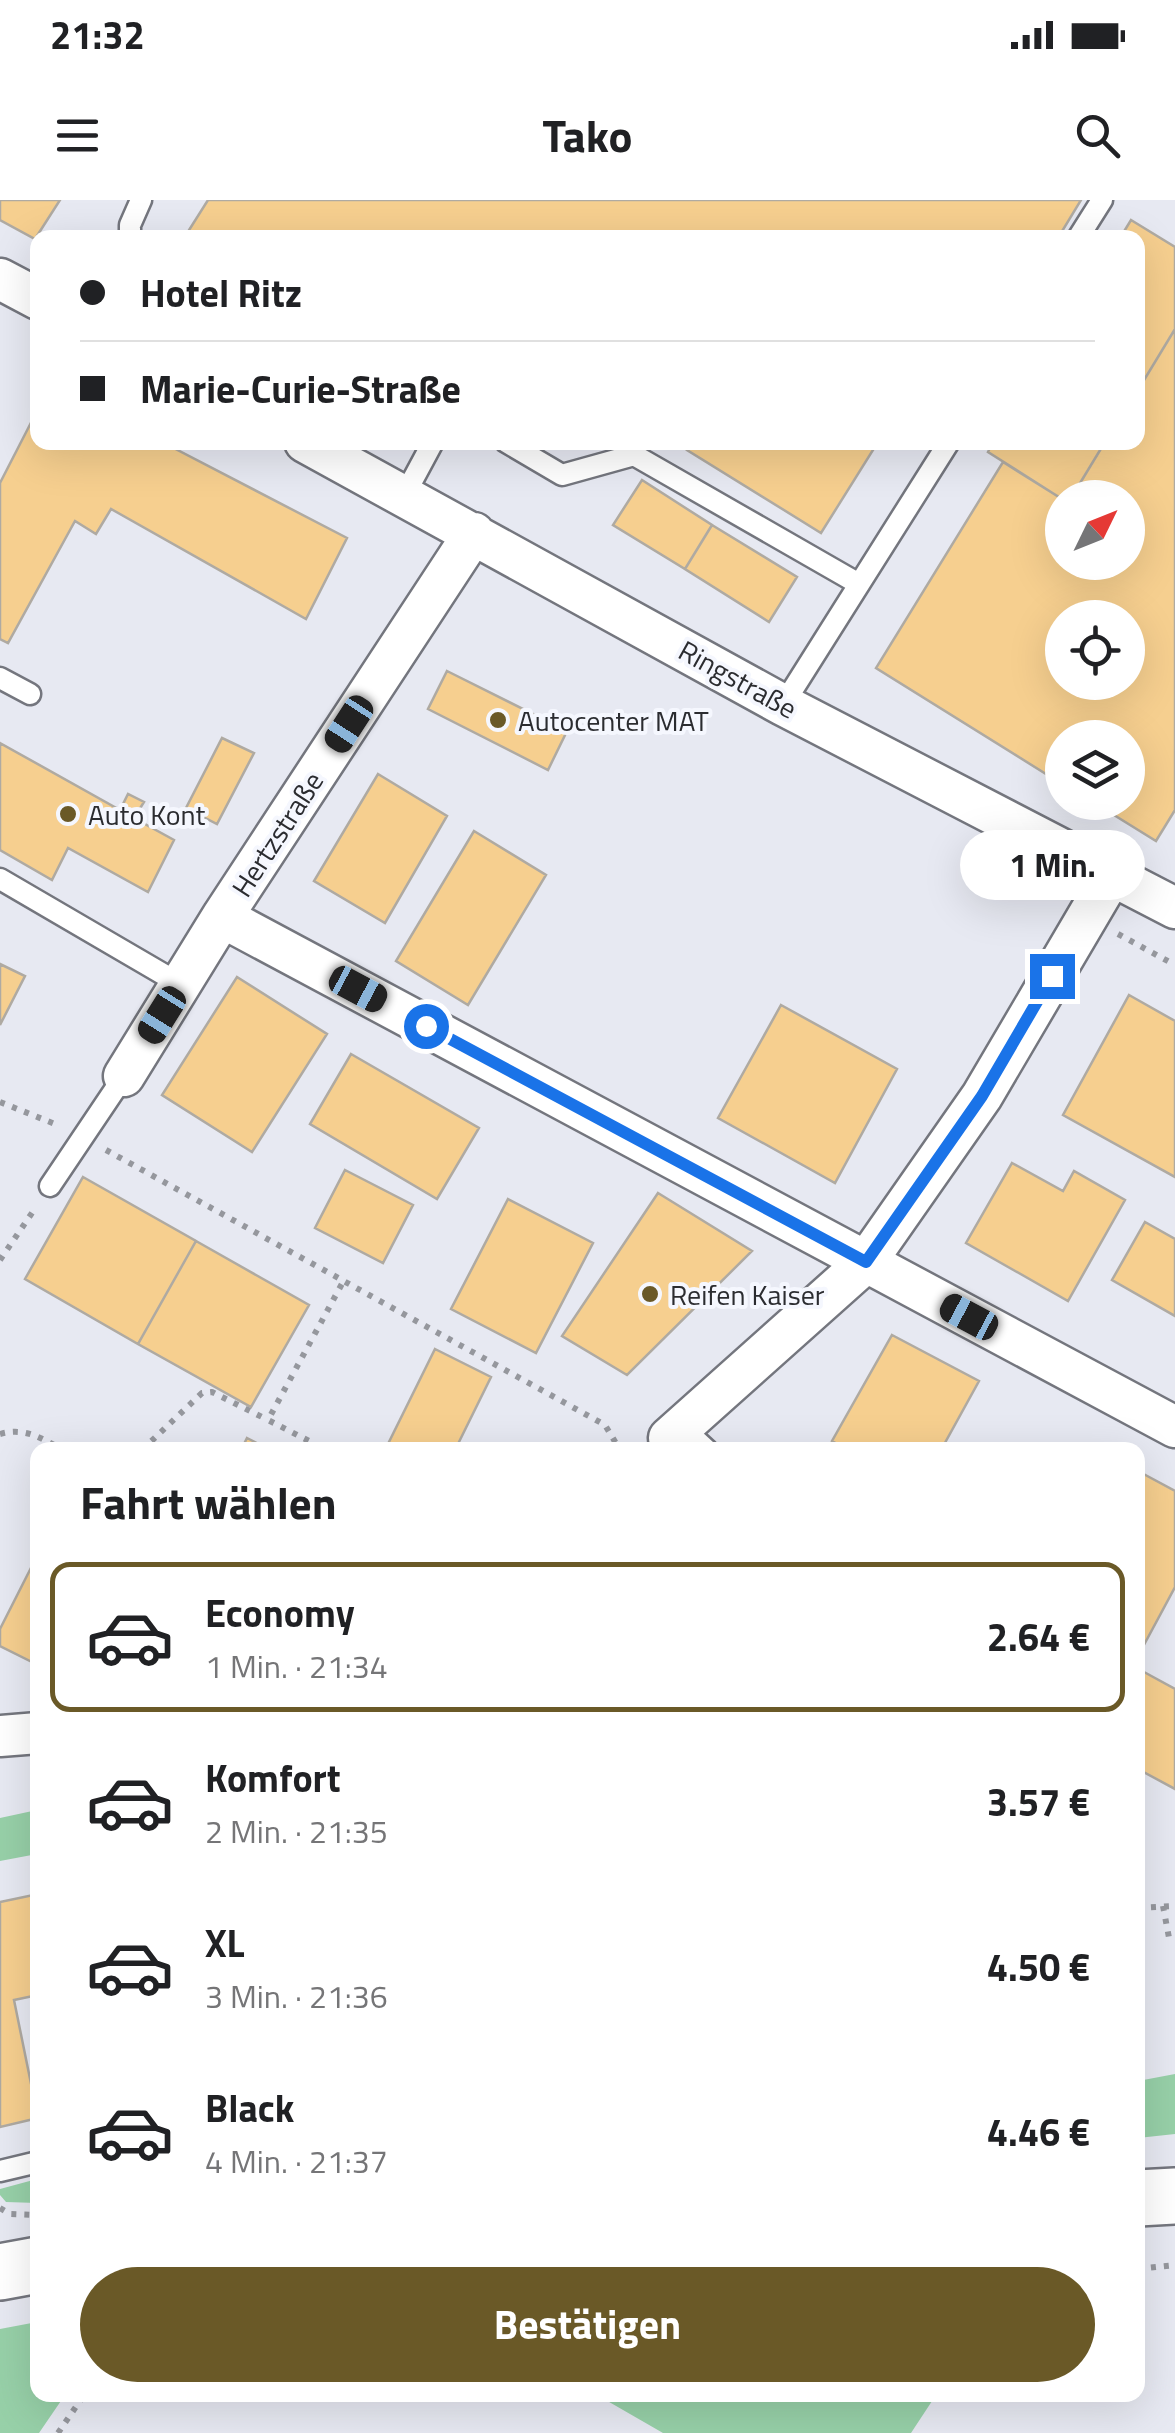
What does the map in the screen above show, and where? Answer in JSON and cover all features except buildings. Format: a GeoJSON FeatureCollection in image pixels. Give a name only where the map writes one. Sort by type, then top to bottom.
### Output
{"type":"FeatureCollection","features":[{"type":"Feature","properties":{"kind":"main road"},"geometry":{"type":"LineString","coordinates":[[1145,2198],[1175,2196]]}},
{"type":"Feature","properties":{"kind":"main road"},"geometry":{"type":"LineString","coordinates":[[0,2272],[30,2266]]}},
{"type":"Feature","properties":{"kind":"street"},"geometry":{"type":"LineString","coordinates":[[0,279],[30,295]]}},
{"type":"Feature","properties":{"kind":"street","name":"Ringstraße"},"geometry":{"type":"LineString","coordinates":[[320,450],[783,705],[1175,908]]}},
{"type":"Feature","properties":{"kind":"street","name":"Hertzstraße"},"geometry":{"type":"LineString","coordinates":[[124,1076],[222,916],[474,534]]}},
{"type":"Feature","properties":{"kind":"street"},"geometry":{"type":"LineString","coordinates":[[686,1439],[866,1262],[982,1096],[1112,875]]}},
{"type":"Feature","properties":{"kind":"street"},"geometry":{"type":"LineString","coordinates":[[222,916],[1175,1427]]}},
{"type":"Feature","properties":{"kind":"street"},"geometry":{"type":"LineString","coordinates":[[0,1736],[30,1734]]}},
{"type":"Feature","properties":{"kind":"lane"},"geometry":{"type":"LineString","coordinates":[[130,230],[141,200]]}},
{"type":"Feature","properties":{"kind":"lane"},"geometry":{"type":"LineString","coordinates":[[1083,230],[1102,200]]}},
{"type":"Feature","properties":{"kind":"lane"},"geometry":{"type":"LineString","coordinates":[[404,496],[429,450]]}},
{"type":"Feature","properties":{"kind":"lane"},"geometry":{"type":"LineString","coordinates":[[520,450],[562,475],[634,456],[860,584]]}},
{"type":"Feature","properties":{"kind":"lane"},"geometry":{"type":"LineString","coordinates":[[783,705],[944,450]]}},
{"type":"Feature","properties":{"kind":"lane"},"geometry":{"type":"LineString","coordinates":[[0,678],[30,694]]}},
{"type":"Feature","properties":{"kind":"lane"},"geometry":{"type":"LineString","coordinates":[[0,879],[180,984]]}},
{"type":"Feature","properties":{"kind":"lane","name":"Hertzstraße"},"geometry":{"type":"LineString","coordinates":[[50,1186],[124,1076]]}},
{"type":"Feature","properties":{"kind":"lane"},"geometry":{"type":"LineString","coordinates":[[0,2172],[30,2164]]}},
{"type":"Feature","properties":{"kind":"path"},"geometry":{"type":"LineString","coordinates":[[0,1102],[83,1136],[344,1280],[606,1426],[615,1442]]}},
{"type":"Feature","properties":{"kind":"path"},"geometry":{"type":"LineString","coordinates":[[0,1260],[50,1186]]}},
{"type":"Feature","properties":{"kind":"path"},"geometry":{"type":"LineString","coordinates":[[268,1420],[344,1280]]}},
{"type":"Feature","properties":{"kind":"path"},"geometry":{"type":"LineString","coordinates":[[150,1442],[202,1393],[212,1392],[310,1442]]}},
{"type":"Feature","properties":{"kind":"path"},"geometry":{"type":"LineString","coordinates":[[0,1434],[18,1430],[48,1442]]}},
{"type":"Feature","properties":{"kind":"path"},"geometry":{"type":"LineString","coordinates":[[1162,1906],[1170,1943]]}},
{"type":"Feature","properties":{"kind":"path"},"geometry":{"type":"LineString","coordinates":[[1145,1907],[1175,1906]]}},
{"type":"Feature","properties":{"kind":"path"},"geometry":{"type":"LineString","coordinates":[[0,2208],[10,2214],[30,2215]]}},
{"type":"Feature","properties":{"kind":"path"},"geometry":{"type":"LineString","coordinates":[[1145,2268],[1175,2265]]}},
{"type":"Feature","properties":{"kind":"path"},"geometry":{"type":"LineString","coordinates":[[58,2433],[79,2402]]}},
{"type":"Feature","properties":{"kind":"green space"},"geometry":{"type":"Polygon","coordinates":[[[30,1812],[30,1855],[0,1861],[0,1818],[30,1812]]]}},
{"type":"Feature","properties":{"kind":"green space"},"geometry":{"type":"Polygon","coordinates":[[[1175,2074],[1175,2134],[1145,2137],[1145,2080],[1175,2074]]]}},
{"type":"Feature","properties":{"kind":"green space"},"geometry":{"type":"Polygon","coordinates":[[[30,2181],[30,2203],[6,2202],[0,2189],[30,2181]]]}},
{"type":"Feature","properties":{"kind":"green space"},"geometry":{"type":"Polygon","coordinates":[[[30,2323],[30,2402],[60,2402],[39,2433],[0,2433],[0,2329],[30,2323]]]}},
{"type":"Feature","properties":{"kind":"green space"},"geometry":{"type":"Polygon","coordinates":[[[609,2402],[931,2402],[911,2433],[663,2433],[609,2402]]]}},
{"type":"Feature","properties":{"kind":"place","name":"Autocenter MAT"},"geometry":{"type":"Point","coordinates":[498,720]}},
{"type":"Feature","properties":{"kind":"place","name":"Auto Kont"},"geometry":{"type":"Point","coordinates":[68,814]}},
{"type":"Feature","properties":{"kind":"place","name":"Reifen Kaiser"},"geometry":{"type":"Point","coordinates":[650,1294]}},
{"type":"Feature","properties":{"kind":"route"},"geometry":{"type":"LineString","coordinates":[[426,1026],[866,1262],[982,1096],[1052,976]]}}]}
